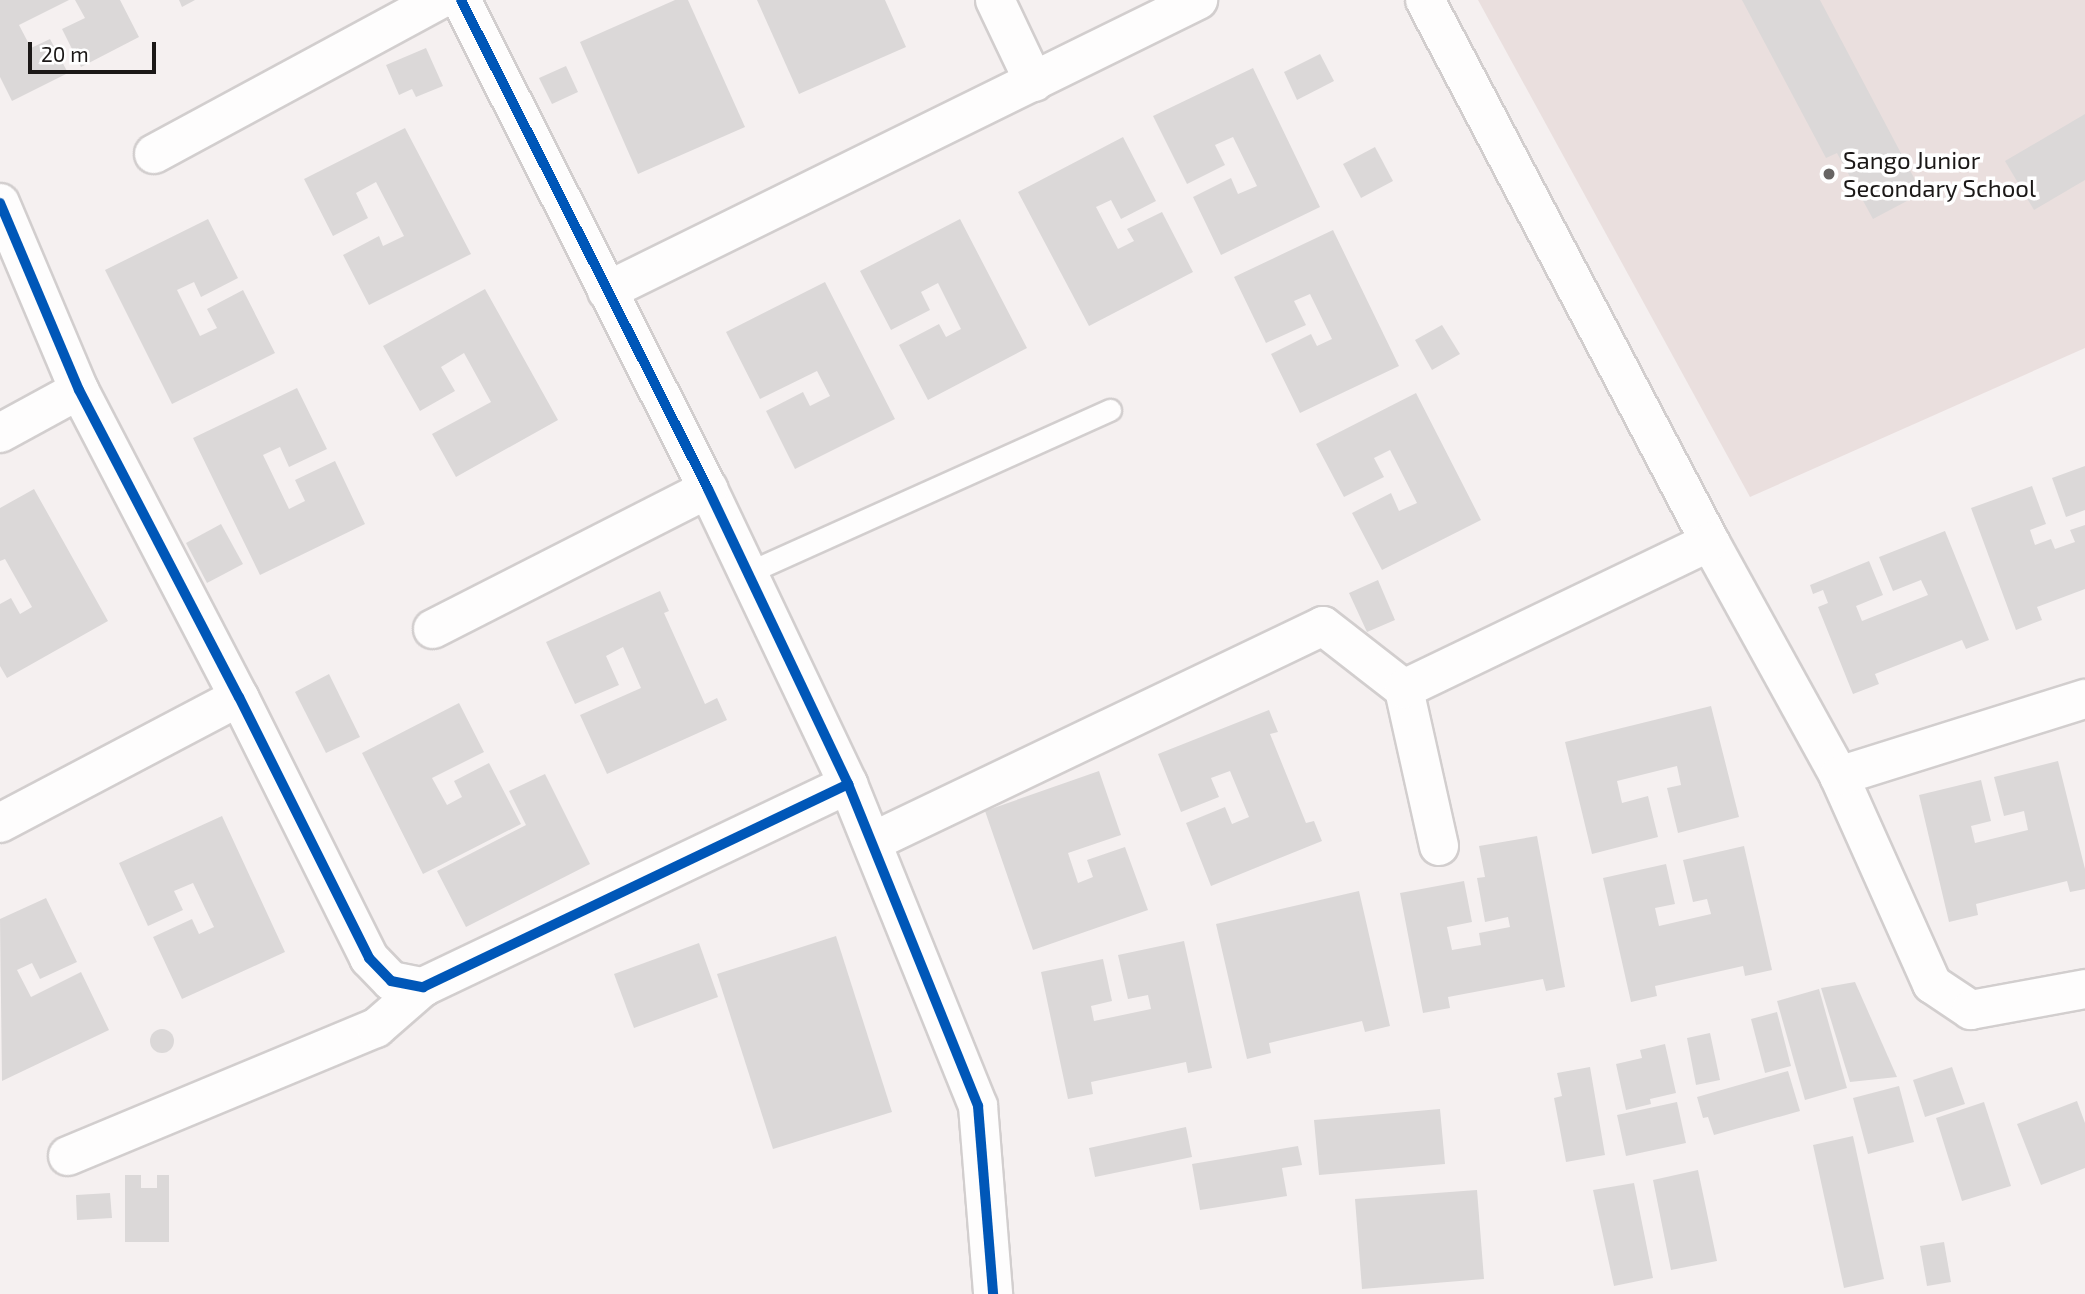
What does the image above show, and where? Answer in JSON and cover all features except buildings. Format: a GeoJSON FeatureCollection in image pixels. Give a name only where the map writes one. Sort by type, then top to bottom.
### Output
{"type":"FeatureCollection","features":[{"type":"Feature","properties":{"kind":"street"},"geometry":{"type":"LineString","coordinates":[[154,154],[439,0]]}},
{"type":"Feature","properties":{"kind":"street"},"geometry":{"type":"LineString","coordinates":[[461,0],[708,489],[848,784],[872,842],[978,1106],[993,1294]]}},
{"type":"Feature","properties":{"kind":"street"},"geometry":{"type":"LineString","coordinates":[[995,0],[1034,82]]}},
{"type":"Feature","properties":{"kind":"street"},"geometry":{"type":"LineString","coordinates":[[607,291],[1198,0]]}},
{"type":"Feature","properties":{"kind":"street"},"geometry":{"type":"LineString","coordinates":[[1425,0],[1710,542],[1839,776],[1932,984],[1971,1010],[2085,989]]}},
{"type":"Feature","properties":{"kind":"street"},"geometry":{"type":"LineString","coordinates":[[0,203],[79,390],[239,697],[369,958],[391,981],[423,987]]}},
{"type":"Feature","properties":{"kind":"street"},"geometry":{"type":"LineString","coordinates":[[0,433],[79,390]]}},
{"type":"Feature","properties":{"kind":"street"},"geometry":{"type":"LineString","coordinates":[[433,629],[708,489]]}},
{"type":"Feature","properties":{"kind":"street"},"geometry":{"type":"LineString","coordinates":[[1404,689],[1710,542]]}},
{"type":"Feature","properties":{"kind":"street"},"geometry":{"type":"LineString","coordinates":[[872,842],[1324,626],[1404,689],[1439,846]]}},
{"type":"Feature","properties":{"kind":"street"},"geometry":{"type":"LineString","coordinates":[[0,823],[239,697]]}},
{"type":"Feature","properties":{"kind":"street"},"geometry":{"type":"LineString","coordinates":[[1839,776],[2085,699]]}},
{"type":"Feature","properties":{"kind":"street"},"geometry":{"type":"LineString","coordinates":[[68,1156],[376,1028],[423,987],[848,784]]}},
{"type":"Feature","properties":{"kind":"lane"},"geometry":{"type":"LineString","coordinates":[[747,573],[1110,410]]}},
{"type":"Feature","properties":{"kind":"shaded area","name":"Sango Junior Secondary School"},"geometry":{"type":"Polygon","coordinates":[[[1478,0],[2085,0],[2085,348],[1750,497],[1478,0]]]}},
{"type":"Feature","properties":{"kind":"cycle path"},"geometry":{"type":"LineString","coordinates":[[461,0],[708,489],[848,784],[978,1106],[993,1294]]}},
{"type":"Feature","properties":{"kind":"cycle path"},"geometry":{"type":"LineString","coordinates":[[0,203],[79,390],[239,697],[369,958],[391,981],[423,987],[848,784]]}},
{"type":"Feature","properties":{"kind":"place","name":"Sango Junior Secondary School"},"geometry":{"type":"Point","coordinates":[1829,174]}}]}
